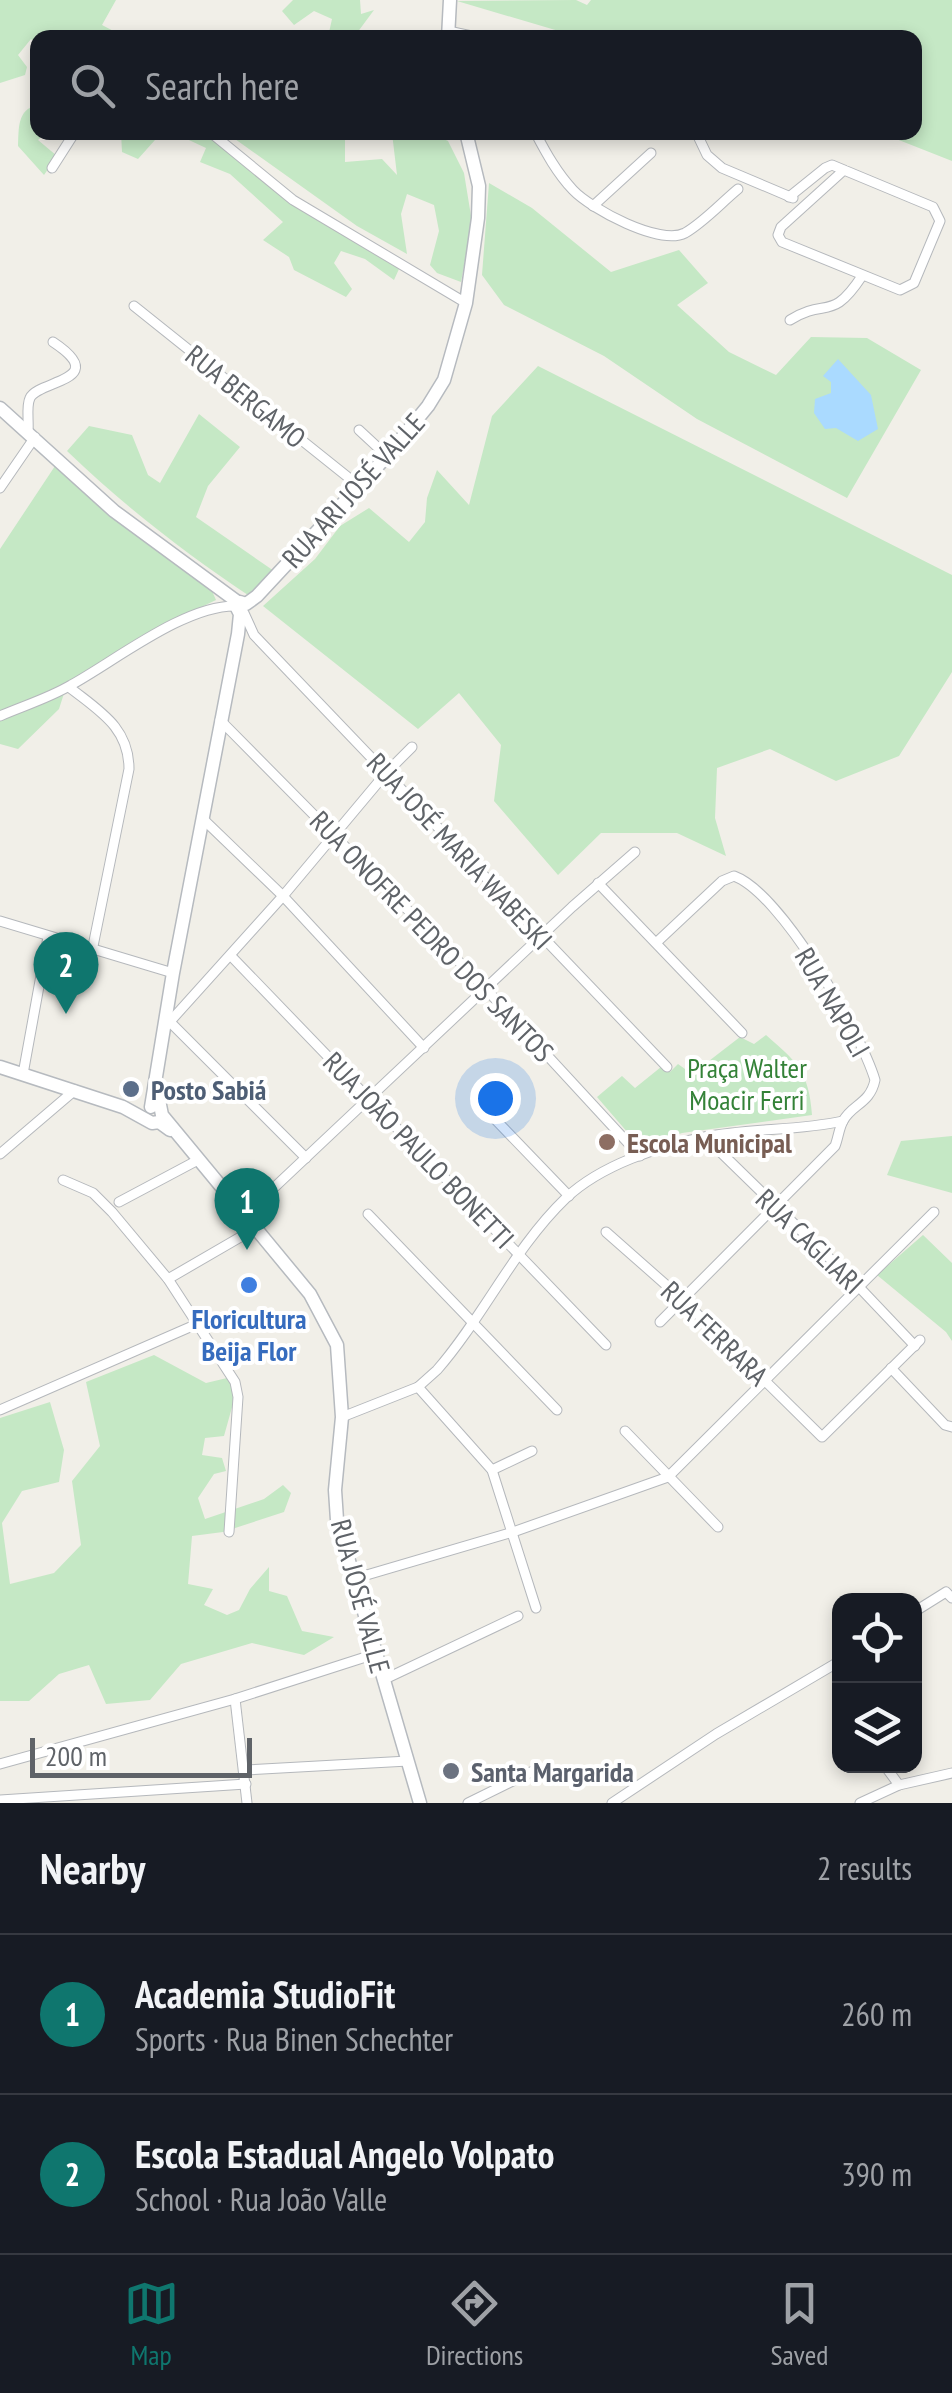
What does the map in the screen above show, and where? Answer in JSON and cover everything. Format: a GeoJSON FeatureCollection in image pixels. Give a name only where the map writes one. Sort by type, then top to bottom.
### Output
{"type":"FeatureCollection","features":[{"type":"Feature","properties":{"kind":"street"},"geometry":{"type":"LineString","coordinates":[[448,30],[450,0]]}},
{"type":"Feature","properties":{"kind":"street"},"geometry":{"type":"LineString","coordinates":[[52,168],[70,140]]}},
{"type":"Feature","properties":{"kind":"street"},"geometry":{"type":"LineString","coordinates":[[220,140],[292,200],[466,302]]}},
{"type":"Feature","properties":{"kind":"street","name":"RUA ARI JOSÉ VALLE"},"geometry":{"type":"LineString","coordinates":[[237,606],[387,456],[444,380],[466,302],[476,248],[479,186],[468,140]]}},
{"type":"Feature","properties":{"kind":"street"},"geometry":{"type":"LineString","coordinates":[[540,140],[576,194],[593,206],[667,237],[683,234],[738,189]]}},
{"type":"Feature","properties":{"kind":"street"},"geometry":{"type":"LineString","coordinates":[[702,140],[707,155],[722,168],[805,204]]}},
{"type":"Feature","properties":{"kind":"street"},"geometry":{"type":"LineString","coordinates":[[593,206],[651,153]]}},
{"type":"Feature","properties":{"kind":"street"},"geometry":{"type":"LineString","coordinates":[[789,197],[832,166],[844,170],[934,207],[940,221],[914,283],[900,290],[782,242],[778,235],[781,227],[844,170]]}},
{"type":"Feature","properties":{"kind":"street"},"geometry":{"type":"LineString","coordinates":[[790,320],[802,312],[841,304],[862,276]]}},
{"type":"Feature","properties":{"kind":"street","name":"RUA BERGAMO"},"geometry":{"type":"LineString","coordinates":[[134,306],[359,486]]}},
{"type":"Feature","properties":{"kind":"street"},"geometry":{"type":"LineString","coordinates":[[0,488],[32,434],[30,399],[34,392],[68,380],[73,372],[74,362],[69,353],[53,342]]}},
{"type":"Feature","properties":{"kind":"street"},"geometry":{"type":"LineString","coordinates":[[0,408],[114,511],[237,606]]}},
{"type":"Feature","properties":{"kind":"street"},"geometry":{"type":"LineString","coordinates":[[359,430],[387,456]]}},
{"type":"Feature","properties":{"kind":"street"},"geometry":{"type":"LineString","coordinates":[[154,1114],[173,973],[238,634],[237,606]]}},
{"type":"Feature","properties":{"kind":"street"},"geometry":{"type":"LineString","coordinates":[[0,716],[69,687],[150,636],[208,610],[237,606]]}},
{"type":"Feature","properties":{"kind":"street","name":"RUA JOSÉ MARIA WABESKI"},"geometry":{"type":"LineString","coordinates":[[237,606],[254,635],[666,1067]]}},
{"type":"Feature","properties":{"kind":"street"},"geometry":{"type":"LineString","coordinates":[[238,634],[254,635]]}},
{"type":"Feature","properties":{"kind":"street"},"geometry":{"type":"LineString","coordinates":[[69,687],[112,724],[125,739],[128,754],[92,950]]}},
{"type":"Feature","properties":{"kind":"street","name":"RUA ONOFRE PEDRO DOS SANTOS"},"geometry":{"type":"LineString","coordinates":[[220,720],[336,833],[640,1156]]}},
{"type":"Feature","properties":{"kind":"street"},"geometry":{"type":"LineString","coordinates":[[168,1024],[412,746]]}},
{"type":"Feature","properties":{"kind":"street"},"geometry":{"type":"LineString","coordinates":[[203,819],[283,896],[424,1048]]}},
{"type":"Feature","properties":{"kind":"street"},"geometry":{"type":"LineString","coordinates":[[246,1215],[635,852]]}},
{"type":"Feature","properties":{"kind":"street","name":"RUA NAPOLI"},"geometry":{"type":"LineString","coordinates":[[657,942],[722,881],[734,876],[757,888],[836,998],[875,1080],[873,1090],[843,1121],[834,1146],[660,1322]]}},
{"type":"Feature","properties":{"kind":"street"},"geometry":{"type":"LineString","coordinates":[[598,883],[742,1033]]}},
{"type":"Feature","properties":{"kind":"street"},"geometry":{"type":"LineString","coordinates":[[0,921],[173,973]]}},
{"type":"Feature","properties":{"kind":"street"},"geometry":{"type":"LineString","coordinates":[[24,1074],[48,938]]}},
{"type":"Feature","properties":{"kind":"street","name":"RUA JOÃO PAULO BONETTI"},"geometry":{"type":"LineString","coordinates":[[231,956],[606,1345]]}},
{"type":"Feature","properties":{"kind":"street"},"geometry":{"type":"LineString","coordinates":[[168,1024],[306,1158]]}},
{"type":"Feature","properties":{"kind":"street","name":"RUA JOSÉ VALLE"},"geometry":{"type":"LineString","coordinates":[[0,1067],[154,1114],[180,1138],[246,1215],[323,1314],[337,1345],[342,1417],[335,1490],[337,1520],[420,1803]]}},
{"type":"Feature","properties":{"kind":"street"},"geometry":{"type":"LineString","coordinates":[[0,1154],[75,1090]]}},
{"type":"Feature","properties":{"kind":"street"},"geometry":{"type":"LineString","coordinates":[[490,1114],[568,1196]]}},
{"type":"Feature","properties":{"kind":"street"},"geometry":{"type":"LineString","coordinates":[[342,1417],[418,1387],[451,1354],[518,1254],[568,1196],[600,1175],[640,1156],[705,1137],[843,1121]]}},
{"type":"Feature","properties":{"kind":"street","name":"RUA CAGLIARI"},"geometry":{"type":"LineString","coordinates":[[705,1137],[917,1343],[891,1368]]}},
{"type":"Feature","properties":{"kind":"street"},"geometry":{"type":"LineString","coordinates":[[119,1202],[198,1160]]}},
{"type":"Feature","properties":{"kind":"street"},"geometry":{"type":"LineString","coordinates":[[63,1180],[102,1200],[168,1280],[235,1382],[238,1397],[229,1532]]}},
{"type":"Feature","properties":{"kind":"street"},"geometry":{"type":"LineString","coordinates":[[352,1580],[513,1532],[668,1477],[934,1212]]}},
{"type":"Feature","properties":{"kind":"street"},"geometry":{"type":"LineString","coordinates":[[368,1214],[557,1410]]}},
{"type":"Feature","properties":{"kind":"street"},"geometry":{"type":"LineString","coordinates":[[168,1280],[256,1228]]}},
{"type":"Feature","properties":{"kind":"street","name":"RUA FERRARA"},"geometry":{"type":"LineString","coordinates":[[606,1232],[822,1437],[891,1368]]}},
{"type":"Feature","properties":{"kind":"street"},"geometry":{"type":"LineString","coordinates":[[0,1410],[197,1324]]}},
{"type":"Feature","properties":{"kind":"street"},"geometry":{"type":"LineString","coordinates":[[891,1368],[945,1425],[952,1427]]}},
{"type":"Feature","properties":{"kind":"street"},"geometry":{"type":"LineString","coordinates":[[418,1387],[492,1470],[536,1608]]}},
{"type":"Feature","properties":{"kind":"street"},"geometry":{"type":"LineString","coordinates":[[625,1431],[718,1527]]}},
{"type":"Feature","properties":{"kind":"street"},"geometry":{"type":"LineString","coordinates":[[492,1470],[532,1451]]}},
{"type":"Feature","properties":{"kind":"street"},"geometry":{"type":"LineString","coordinates":[[922,1608],[949,1595]]}},
{"type":"Feature","properties":{"kind":"street"},"geometry":{"type":"LineString","coordinates":[[384,1680],[518,1616]]}},
{"type":"Feature","properties":{"kind":"street"},"geometry":{"type":"LineString","coordinates":[[0,1764],[235,1699],[375,1654]]}},
{"type":"Feature","properties":{"kind":"street"},"geometry":{"type":"LineString","coordinates":[[612,1803],[716,1734],[832,1666]]}},
{"type":"Feature","properties":{"kind":"street"},"geometry":{"type":"LineString","coordinates":[[235,1699],[247,1803]]}},
{"type":"Feature","properties":{"kind":"street"},"geometry":{"type":"LineString","coordinates":[[245,1770],[408,1760]]}},
{"type":"Feature","properties":{"kind":"street"},"geometry":{"type":"LineString","coordinates":[[468,1803],[533,1771]]}},
{"type":"Feature","properties":{"kind":"street"},"geometry":{"type":"LineString","coordinates":[[890,1773],[899,1785]]}},
{"type":"Feature","properties":{"kind":"street"},"geometry":{"type":"LineString","coordinates":[[860,1803],[899,1785],[952,1773]]}},
{"type":"Feature","properties":{"kind":"street"},"geometry":{"type":"LineString","coordinates":[[0,1800],[108,1798],[246,1784]]}},
{"type":"Feature","properties":{"kind":"green space"},"geometry":{"type":"Polygon","coordinates":[[[0,0],[116,0],[102,25],[112,30],[30,30],[30,40],[18,55],[27,67],[25,75],[0,83],[0,0]]]}},
{"type":"Feature","properties":{"kind":"green space"},"geometry":{"type":"Polygon","coordinates":[[[293,0],[360,0],[361,14],[374,10],[359,30],[330,30],[332,19],[314,11],[294,25],[282,11],[293,0]]]}},
{"type":"Feature","properties":{"kind":"green space"},"geometry":{"type":"Polygon","coordinates":[[[576,0],[587,5],[591,0],[952,0],[952,161],[899,140],[922,140],[922,30],[555,30],[457,1],[576,0]]]}},
{"type":"Feature","properties":{"kind":"green space"},"geometry":{"type":"Polygon","coordinates":[[[30,107],[30,140],[38,140],[57,156],[44,175],[18,146],[19,126],[30,107]]]}},
{"type":"Feature","properties":{"kind":"green space"},"geometry":{"type":"Polygon","coordinates":[[[121,140],[155,140],[138,159],[122,152],[121,140]]]}},
{"type":"Feature","properties":{"kind":"green space"},"geometry":{"type":"Polygon","coordinates":[[[189,140],[214,140],[275,190],[399,269],[394,280],[365,259],[341,251],[334,263],[352,289],[346,297],[294,270],[289,257],[263,240],[283,222],[230,174],[200,162],[206,148],[189,140]]]}},
{"type":"Feature","properties":{"kind":"green space"},"geometry":{"type":"Polygon","coordinates":[[[236,140],[345,140],[345,162],[382,159],[397,175],[393,140],[448,141],[464,173],[472,222],[461,282],[437,273],[430,265],[439,231],[434,205],[407,194],[401,214],[407,254],[357,226],[236,140]]]}},
{"type":"Feature","properties":{"kind":"green space"},"geometry":{"type":"Polygon","coordinates":[[[489,183],[532,208],[611,272],[679,250],[708,283],[677,305],[729,352],[776,375],[811,337],[867,338],[921,370],[847,498],[697,419],[604,356],[504,305],[482,275],[489,183]]]}},
{"type":"Feature","properties":{"kind":"green space"},"geometry":{"type":"Polygon","coordinates":[[[538,366],[952,575],[952,672],[899,756],[836,781],[770,749],[717,768],[715,818],[726,856],[677,833],[601,833],[558,875],[494,801],[501,745],[459,693],[418,729],[263,606],[315,559],[340,526],[369,508],[409,542],[425,522],[427,498],[437,470],[469,505],[492,416],[538,366]]]}},
{"type":"Feature","properties":{"kind":"green space"},"geometry":{"type":"Polygon","coordinates":[[[199,414],[240,447],[208,486],[196,517],[274,571],[251,597],[156,528],[67,451],[89,426],[132,435],[148,475],[160,483],[199,414]]]}},
{"type":"Feature","properties":{"kind":"green space"},"geometry":{"type":"Polygon","coordinates":[[[57,463],[212,591],[216,600],[141,636],[67,684],[59,709],[18,749],[0,744],[0,549],[57,463]]]}},
{"type":"Feature","properties":{"kind":"green space","name":"Praça Walter Moacir Ferri"},"geometry":{"type":"Polygon","coordinates":[[[766,1035],[800,1069],[812,1115],[682,1133],[641,1148],[597,1097],[622,1076],[635,1088],[661,1067],[670,1072],[678,1064],[692,1074],[740,1037],[754,1044],[766,1035]]]}},
{"type":"Feature","properties":{"kind":"green space"},"geometry":{"type":"Polygon","coordinates":[[[952,1136],[952,1193],[887,1175],[901,1141],[952,1136]]]}},
{"type":"Feature","properties":{"kind":"green space"},"geometry":{"type":"Polygon","coordinates":[[[923,1235],[952,1263],[952,1341],[877,1275],[923,1235]]]}},
{"type":"Feature","properties":{"kind":"green space"},"geometry":{"type":"Polygon","coordinates":[[[154,1355],[206,1383],[227,1378],[236,1393],[224,1436],[205,1438],[202,1455],[222,1458],[226,1471],[214,1474],[198,1498],[205,1519],[264,1499],[283,1485],[291,1493],[284,1512],[223,1532],[192,1536],[188,1584],[213,1589],[204,1605],[227,1615],[239,1610],[269,1567],[269,1591],[287,1596],[302,1631],[334,1637],[304,1655],[252,1643],[181,1664],[150,1700],[106,1704],[89,1665],[59,1674],[29,1701],[0,1701],[0,1418],[50,1402],[64,1450],[59,1482],[22,1491],[2,1523],[10,1584],[54,1573],[81,1545],[72,1481],[100,1446],[86,1382],[154,1355]]]}},
{"type":"Feature","properties":{"kind":"water"},"geometry":{"type":"Polygon","coordinates":[[[838,359],[871,395],[878,429],[858,441],[836,428],[825,429],[814,413],[815,399],[831,393],[831,382],[823,376],[838,359]]]}},
{"type":"Feature","properties":{"kind":"place","name":"Escola Estadual Angelo Volpato"},"geometry":{"type":"Point","coordinates":[66,1014]}},
{"type":"Feature","properties":{"kind":"place","name":"Posto Sabiá"},"geometry":{"type":"Point","coordinates":[131,1089]}},
{"type":"Feature","properties":{"kind":"place","name":"Escola Municipal"},"geometry":{"type":"Point","coordinates":[607,1142]}},
{"type":"Feature","properties":{"kind":"place","name":"Academia StudioFit"},"geometry":{"type":"Point","coordinates":[247,1250]}},
{"type":"Feature","properties":{"kind":"place","name":"Floricultura Beija Flor"},"geometry":{"type":"Point","coordinates":[249,1285]}},
{"type":"Feature","properties":{"kind":"place","name":"Santa Margarida"},"geometry":{"type":"Point","coordinates":[451,1771]}}]}
